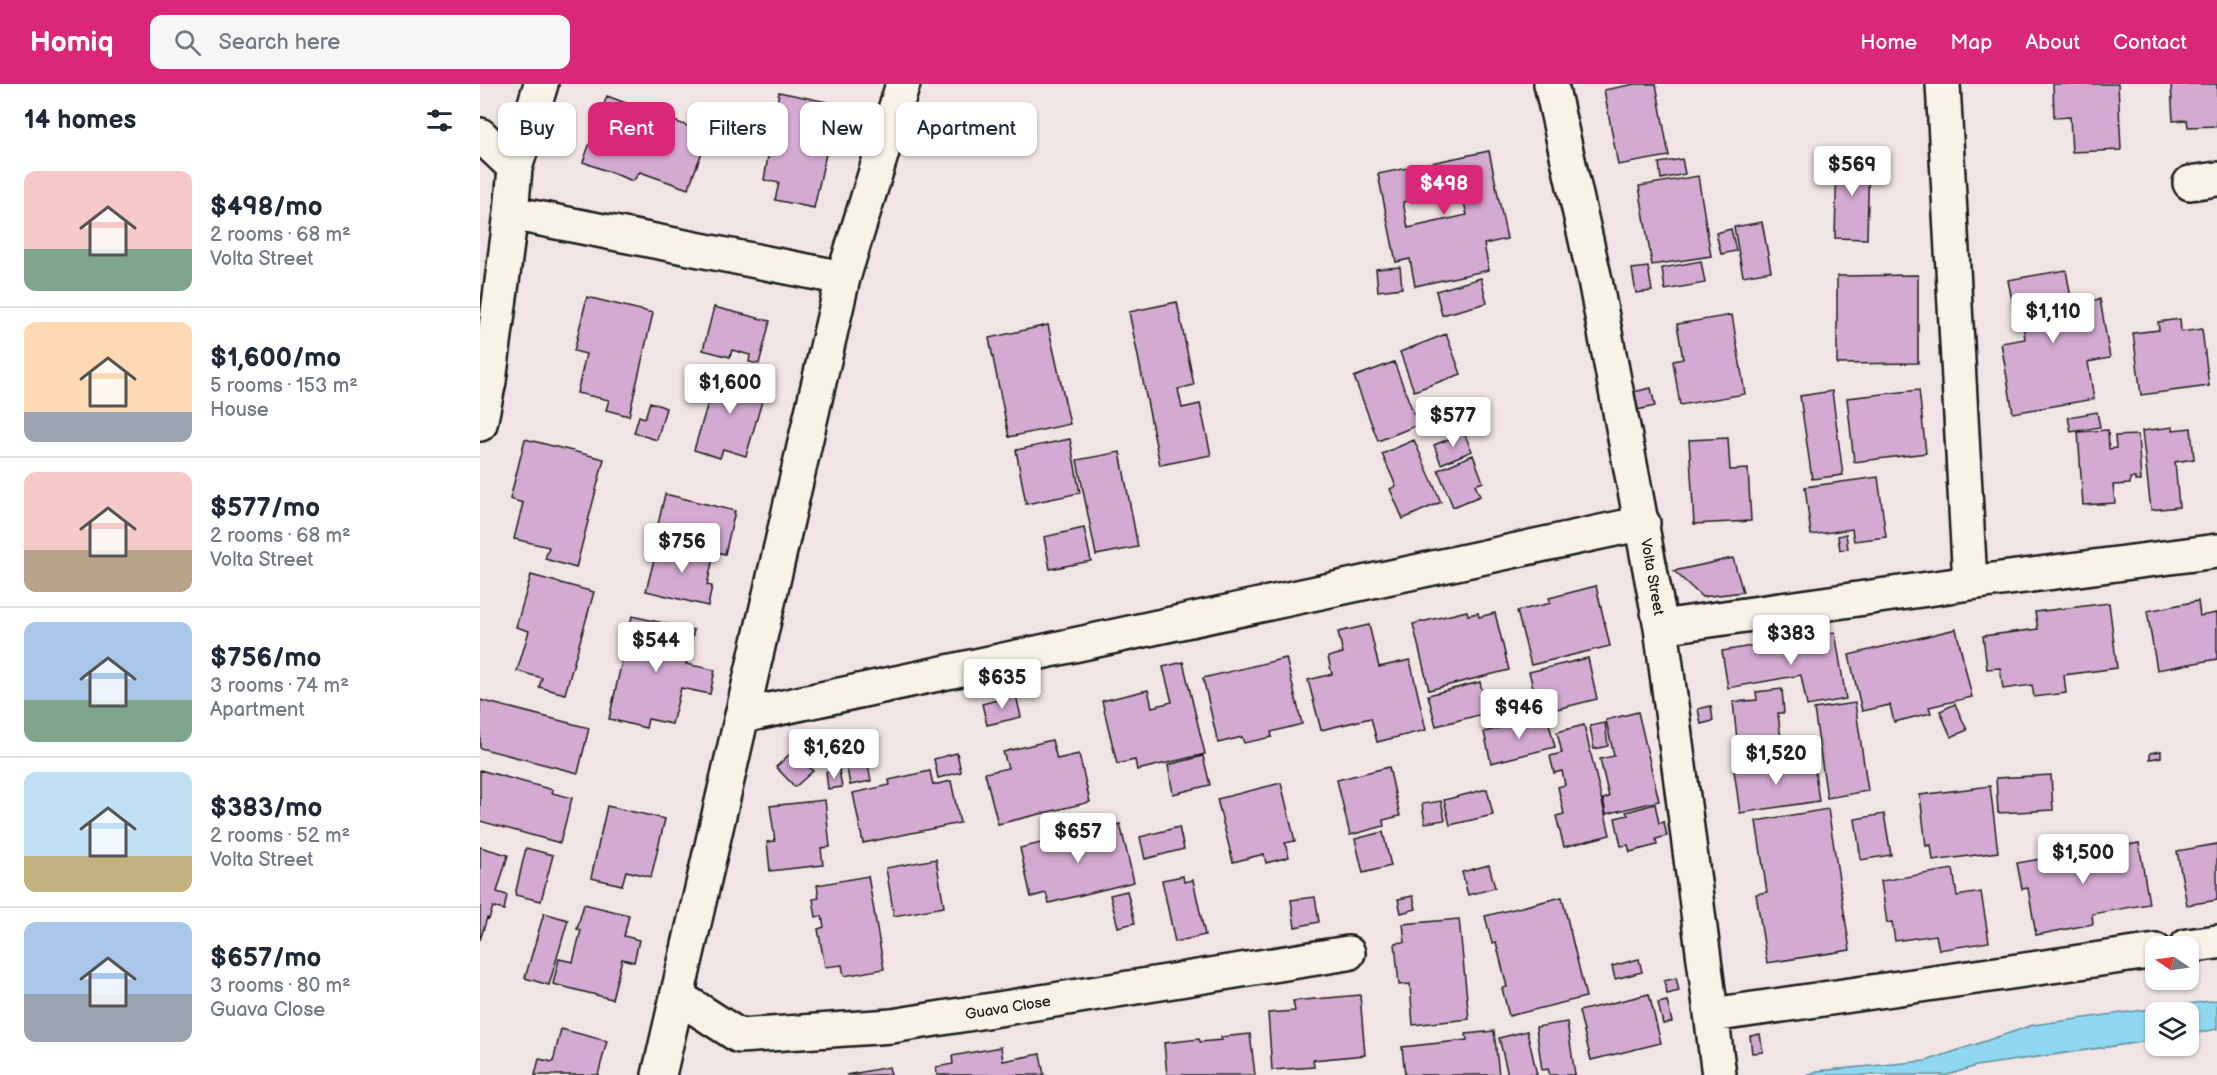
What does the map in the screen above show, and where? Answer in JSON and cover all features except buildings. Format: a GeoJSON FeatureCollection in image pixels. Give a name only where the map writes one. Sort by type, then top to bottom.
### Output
{"type":"FeatureCollection","features":[{"type":"Feature","properties":{"kind":"street"},"geometry":{"type":"LineString","coordinates":[[480,424],[489,381],[515,168],[541,84]]}},
{"type":"Feature","properties":{"kind":"street"},"geometry":{"type":"LineString","coordinates":[[659,1075],[843,278],[903,84]]}},
{"type":"Feature","properties":{"kind":"street","name":"Volta Street"},"geometry":{"type":"LineString","coordinates":[[1551,84],[1595,280],[1661,627],[1719,1075]]}},
{"type":"Feature","properties":{"kind":"street"},"geometry":{"type":"LineString","coordinates":[[1943,84],[1970,583]]}},
{"type":"Feature","properties":{"kind":"street"},"geometry":{"type":"LineString","coordinates":[[480,135],[515,168]]}},
{"type":"Feature","properties":{"kind":"street"},"geometry":{"type":"LineString","coordinates":[[511,213],[843,278]]}},
{"type":"Feature","properties":{"kind":"street"},"geometry":{"type":"LineString","coordinates":[[742,716],[1643,523]]}},
{"type":"Feature","properties":{"kind":"street"},"geometry":{"type":"LineString","coordinates":[[1661,627],[2217,551]]}},
{"type":"Feature","properties":{"kind":"street"},"geometry":{"type":"LineString","coordinates":[[2199,944],[2217,942]]}},
{"type":"Feature","properties":{"kind":"street","name":"Guava Close"},"geometry":{"type":"LineString","coordinates":[[677,996],[739,1036],[892,1026],[1348,953]]}},
{"type":"Feature","properties":{"kind":"street"},"geometry":{"type":"LineString","coordinates":[[1712,1015],[2145,953]]}},
{"type":"Feature","properties":{"kind":"water"},"geometry":{"type":"Polygon","coordinates":[[[2217,1000],[2217,1029],[2199,1033],[2199,1002],[2217,1000]]]}},
{"type":"Feature","properties":{"kind":"water"},"geometry":{"type":"Polygon","coordinates":[[[2145,1010],[2145,1041],[1976,1066],[1948,1075],[1807,1075],[1817,1071],[1926,1061],[2033,1025],[2145,1010]]]}}]}
